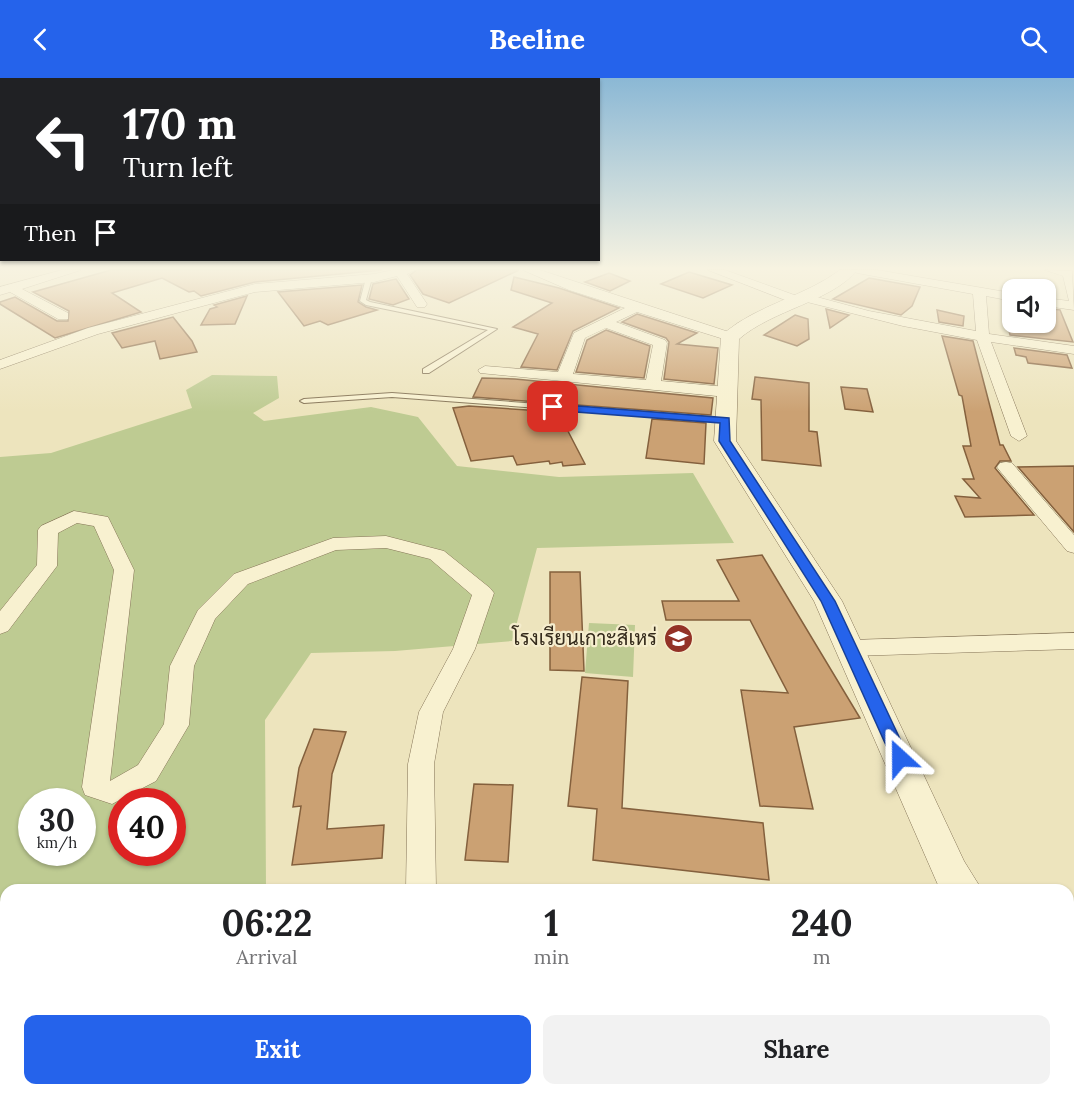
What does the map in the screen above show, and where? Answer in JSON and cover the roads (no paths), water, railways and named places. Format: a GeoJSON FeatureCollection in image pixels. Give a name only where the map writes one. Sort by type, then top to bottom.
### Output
{"type":"FeatureCollection","features":[{"type":"Feature","properties":{"kind":"street"},"geometry":{"type":"LineString","coordinates":[[0,365],[93,331],[144,317]]}},
{"type":"Feature","properties":{"kind":"street"},"geometry":{"type":"LineString","coordinates":[[564,377],[579,336],[615,317]]}},
{"type":"Feature","properties":{"kind":"street"},"geometry":{"type":"LineString","coordinates":[[669,317],[730,337]]}},
{"type":"Feature","properties":{"kind":"street"},"geometry":{"type":"LineString","coordinates":[[759,317],[742,325],[730,337],[724,441],[828,601],[852,648],[951,873],[959,884]]}},
{"type":"Feature","properties":{"kind":"street"},"geometry":{"type":"LineString","coordinates":[[876,317],[983,338],[1074,350]]}},
{"type":"Feature","properties":{"kind":"street"},"geometry":{"type":"LineString","coordinates":[[981,317],[983,338],[1019,436]]}},
{"type":"Feature","properties":{"kind":"street"},"geometry":{"type":"LineString","coordinates":[[77,320],[93,331]]}},
{"type":"Feature","properties":{"kind":"street"},"geometry":{"type":"LineString","coordinates":[[606,322],[660,343],[653,385]]}},
{"type":"Feature","properties":{"kind":"street"},"geometry":{"type":"LineString","coordinates":[[485,370],[727,392]]}},
{"type":"Feature","properties":{"kind":"street"},"geometry":{"type":"LineString","coordinates":[[1006,467],[1074,547]]}},
{"type":"Feature","properties":{"kind":"street"},"geometry":{"type":"LineString","coordinates":[[0,626],[47,566],[48,530],[74,517],[101,521],[124,570],[95,787],[112,793],[147,773],[176,725],[182,666],[206,615],[241,579],[333,544],[386,542],[437,555],[483,594],[464,649],[431,712],[421,764],[421,884]]}},
{"type":"Feature","properties":{"kind":"street"},"geometry":{"type":"LineString","coordinates":[[852,648],[1074,641]]}},
{"type":"Feature","properties":{"kind":"lane"},"geometry":{"type":"LineString","coordinates":[[426,371],[494,330],[433,317]]}},
{"type":"Feature","properties":{"kind":"lane"},"geometry":{"type":"LineString","coordinates":[[304,401],[392,395],[726,420]]}},
{"type":"Feature","properties":{"kind":"place","name":"โรงเรียนเกาะสิเหร่"},"geometry":{"type":"Point","coordinates":[678,638]}}]}
